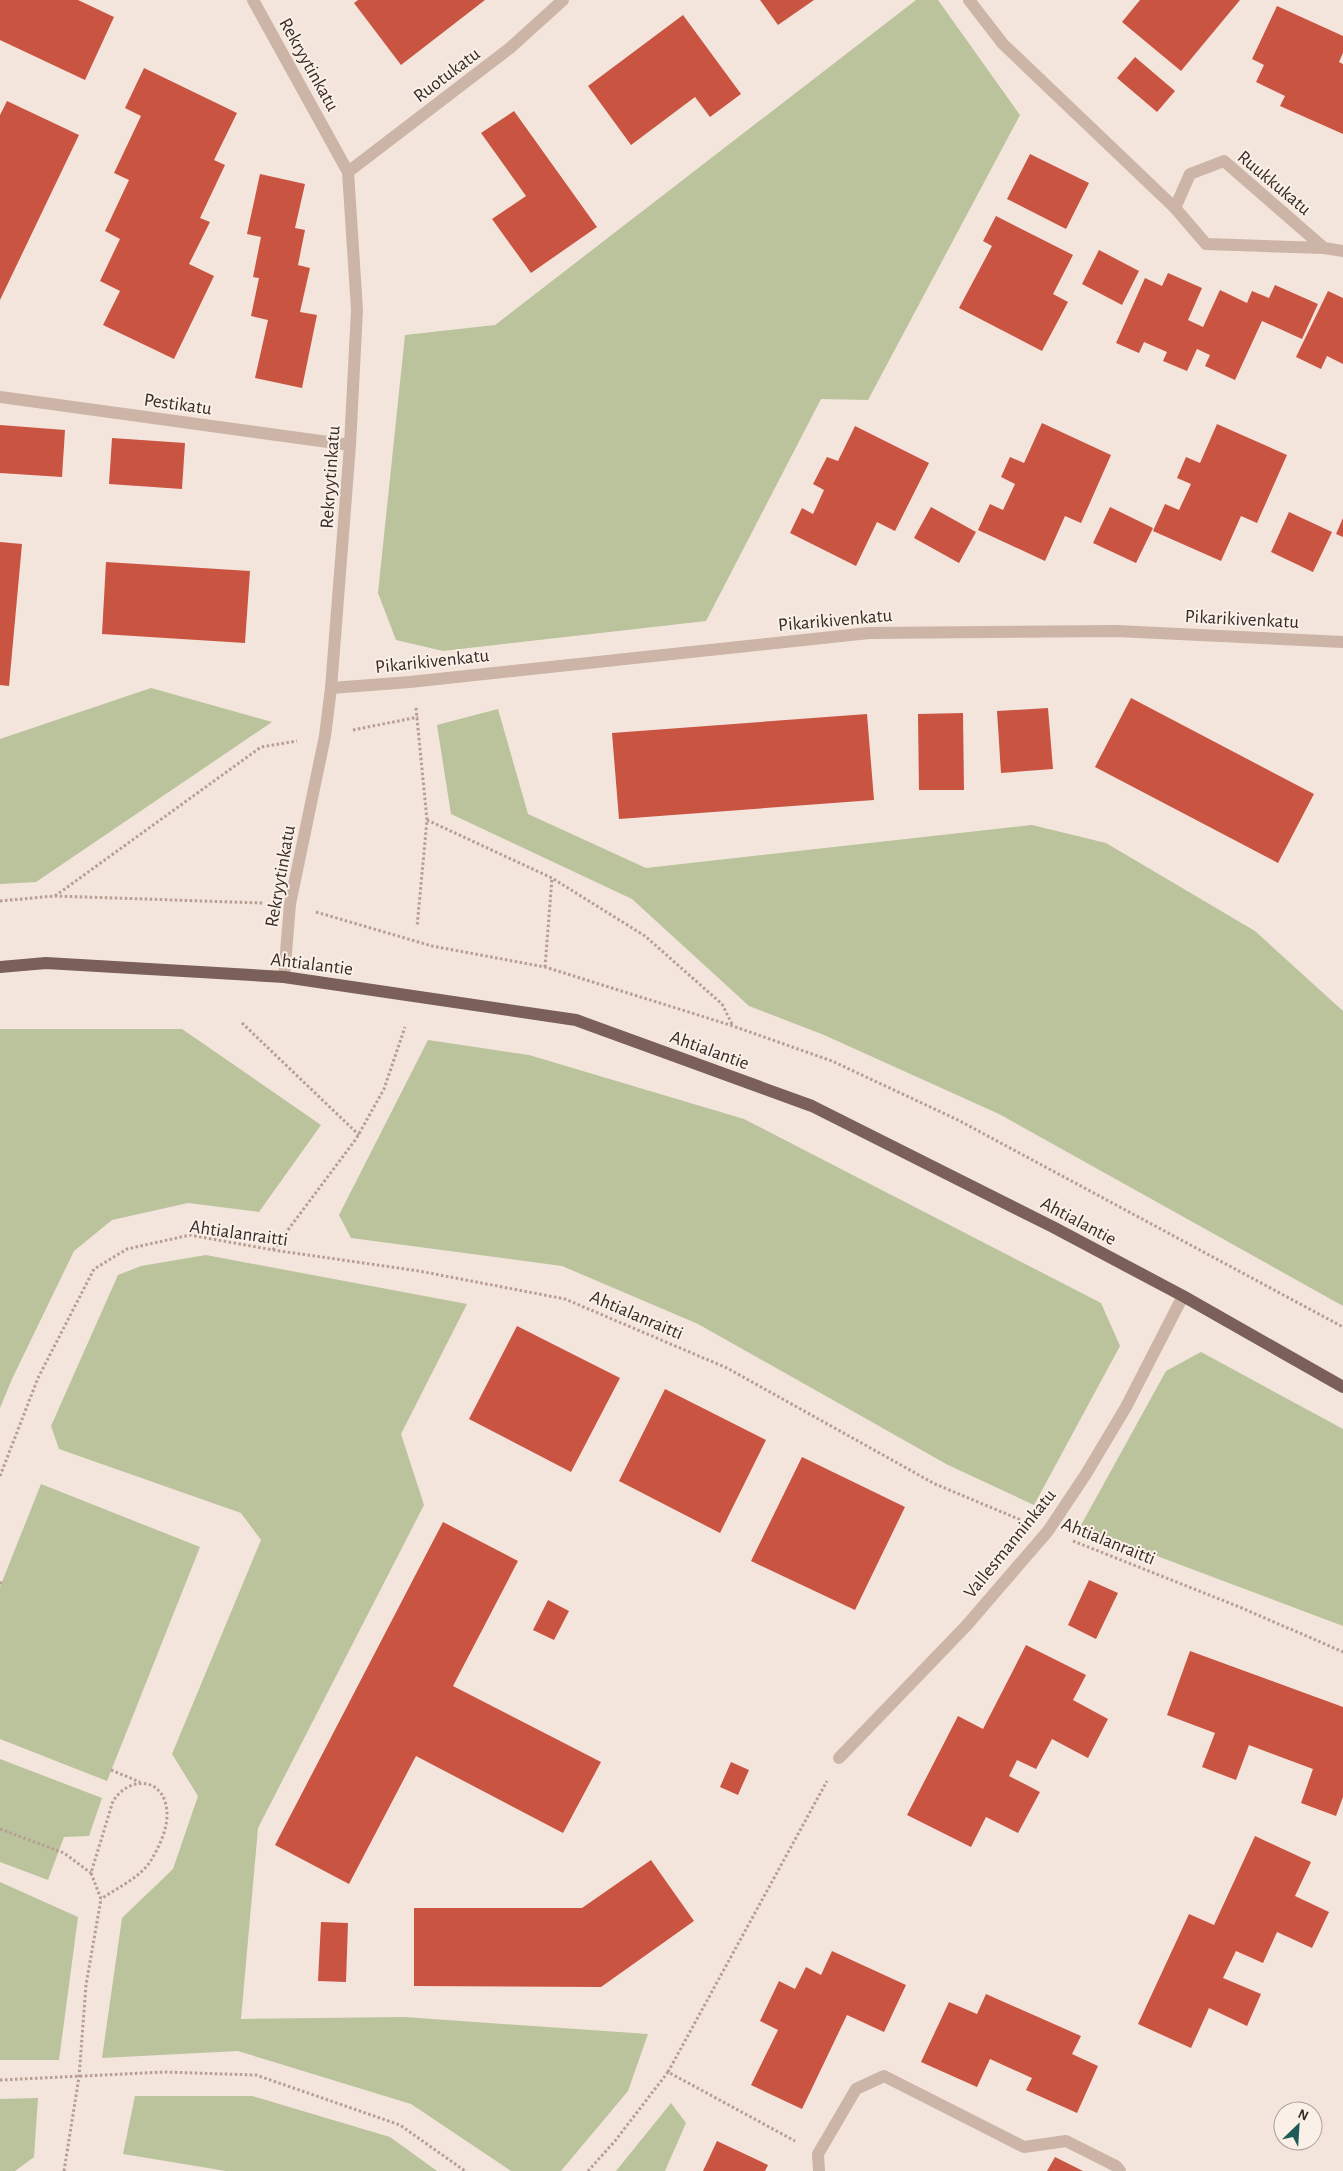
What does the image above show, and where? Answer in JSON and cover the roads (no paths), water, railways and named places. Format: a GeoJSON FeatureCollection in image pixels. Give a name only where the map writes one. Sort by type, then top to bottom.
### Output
{"type":"FeatureCollection","features":[{"type":"Feature","properties":{"kind":"main road","name":"Ahtialantie"},"geometry":{"type":"LineString","coordinates":[[0,967],[46,963],[284,977],[576,1020],[812,1106],[1054,1227],[1184,1296],[1343,1386]]}},
{"type":"Feature","properties":{"kind":"street","name":"Rekryytinkatu"},"geometry":{"type":"LineString","coordinates":[[253,0],[348,172],[357,310],[350,445],[332,688],[325,736],[290,904],[284,977]]}},
{"type":"Feature","properties":{"kind":"street","name":"Ruotukatu"},"geometry":{"type":"LineString","coordinates":[[348,172],[510,48],[563,0]]}},
{"type":"Feature","properties":{"kind":"street"},"geometry":{"type":"LineString","coordinates":[[969,0],[1003,44],[1175,208]]}},
{"type":"Feature","properties":{"kind":"street","name":"Ruukkukatu"},"geometry":{"type":"LineString","coordinates":[[1324,248],[1224,161],[1190,174],[1175,208],[1206,244],[1324,248],[1343,251]]}},
{"type":"Feature","properties":{"kind":"street","name":"Pestikatu"},"geometry":{"type":"LineString","coordinates":[[0,397],[350,445]]}},
{"type":"Feature","properties":{"kind":"street","name":"Pikarikivenkatu"},"geometry":{"type":"LineString","coordinates":[[332,688],[410,682],[869,633],[1117,631],[1343,642]]}},
{"type":"Feature","properties":{"kind":"street","name":"Vallesmanninkatu"},"geometry":{"type":"LineString","coordinates":[[839,1758],[967,1625],[1048,1531],[1086,1474],[1126,1407],[1184,1296]]}},
{"type":"Feature","properties":{"kind":"street"},"geometry":{"type":"LineString","coordinates":[[819,2171],[818,2154],[856,2089],[884,2076],[1024,2147],[1066,2140],[1116,2166],[1120,2171]]}}]}
